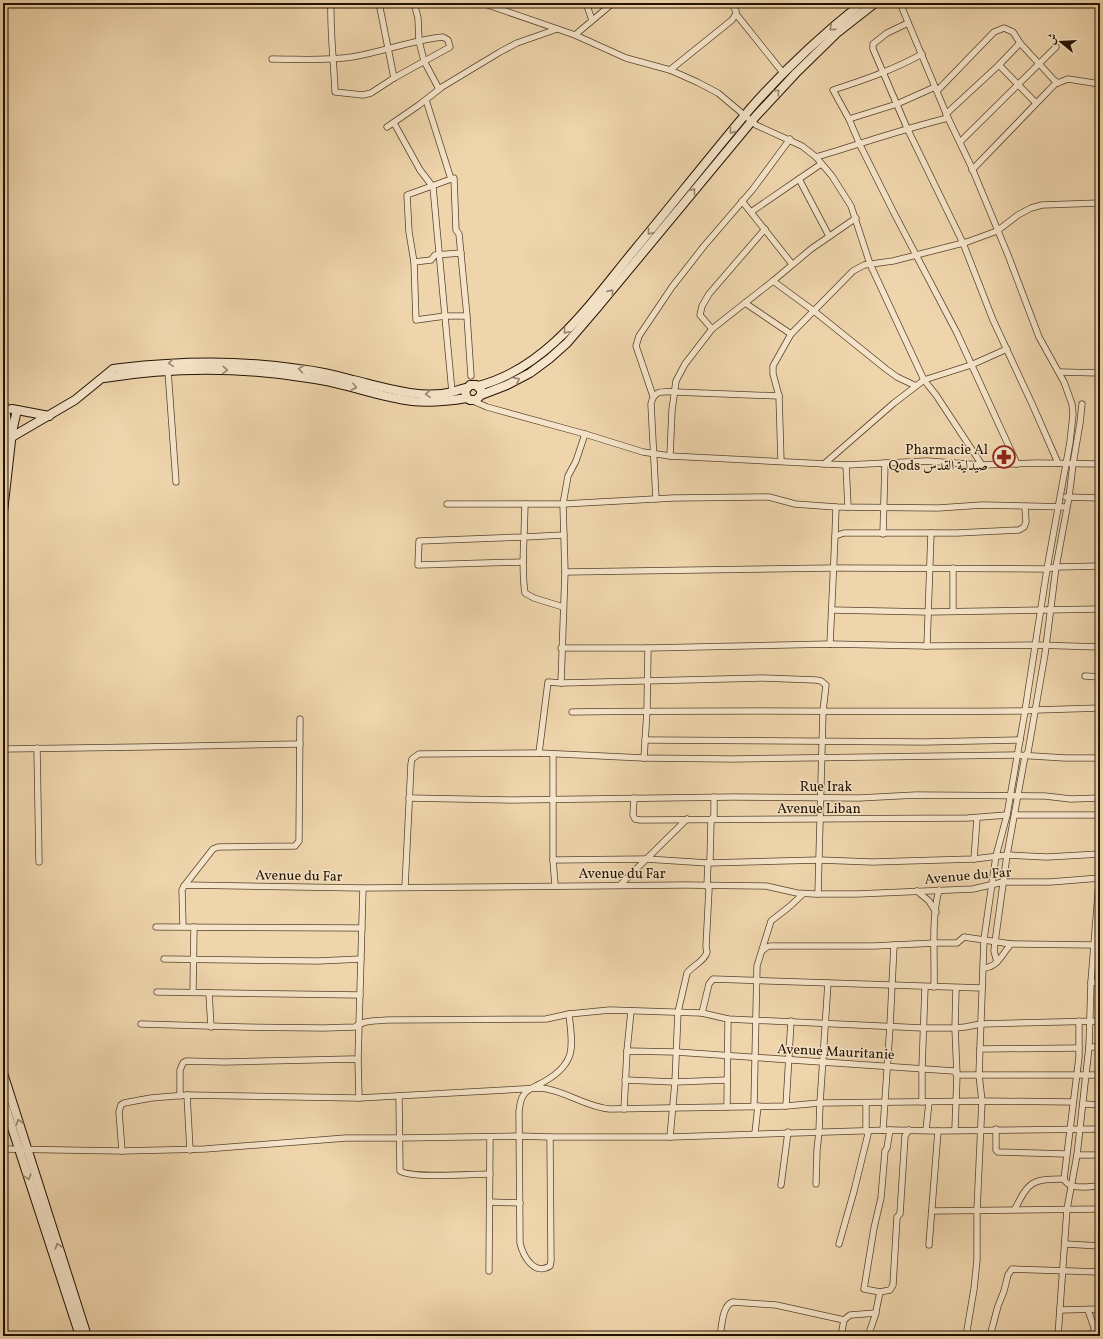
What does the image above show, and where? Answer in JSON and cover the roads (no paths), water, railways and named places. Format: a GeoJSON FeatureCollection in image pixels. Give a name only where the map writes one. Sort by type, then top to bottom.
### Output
{"type":"FeatureCollection","features":[{"type":"Feature","properties":{"kind":"street"},"geometry":{"type":"LineString","coordinates":[[272,58],[334,58],[350,57],[443,37],[448,40],[450,47],[394,78],[371,93],[363,95],[335,92],[334,58],[332,30],[330,25],[331,3]]}},
{"type":"Feature","properties":{"kind":"street"},"geometry":{"type":"LineString","coordinates":[[379,3],[394,78]]}},
{"type":"Feature","properties":{"kind":"street"},"geometry":{"type":"LineString","coordinates":[[414,3],[418,18],[419,41],[424,61],[439,89]]}},
{"type":"Feature","properties":{"kind":"street"},"geometry":{"type":"LineString","coordinates":[[482,3],[575,35],[626,58],[670,70],[697,82],[718,93],[748,118],[766,130],[790,139],[816,157],[843,192],[851,206],[870,264],[924,380],[936,395],[982,465]]}},
{"type":"Feature","properties":{"kind":"street"},"geometry":{"type":"LineString","coordinates":[[586,3],[592,20]]}},
{"type":"Feature","properties":{"kind":"street"},"geometry":{"type":"LineString","coordinates":[[575,35],[607,5],[613,3]]}},
{"type":"Feature","properties":{"kind":"street"},"geometry":{"type":"LineString","coordinates":[[731,3],[736,11],[736,14],[784,74]]}},
{"type":"Feature","properties":{"kind":"street"},"geometry":{"type":"LineString","coordinates":[[103,378],[145,372],[168,371],[215,370],[262,372],[316,379],[413,401],[445,401],[475,398],[507,385],[530,373],[567,343],[602,302],[784,74],[833,27],[862,3]]}},
{"type":"Feature","properties":{"kind":"street"},"geometry":{"type":"LineString","coordinates":[[8,439],[75,400],[112,369],[181,363],[229,362],[300,369],[340,376],[393,390],[416,394],[452,392],[472,384],[502,378],[525,366],[562,336],[748,118],[838,32],[875,3]]}},
{"type":"Feature","properties":{"kind":"street"},"geometry":{"type":"LineString","coordinates":[[900,3],[947,116],[960,142],[1008,255],[1040,337],[1060,372],[1072,404],[1073,414],[1061,496],[1040,610],[1026,711],[1007,815],[996,856],[984,939],[979,1076],[982,1101],[975,1282],[966,1336]]}},
{"type":"Feature","properties":{"kind":"street"},"geometry":{"type":"LineString","coordinates":[[670,70],[732,20],[736,14]]}},
{"type":"Feature","properties":{"kind":"street"},"geometry":{"type":"LineString","coordinates":[[908,23],[887,33],[872,44],[873,49],[907,128],[963,243],[982,293],[1058,463]]}},
{"type":"Feature","properties":{"kind":"street"},"geometry":{"type":"LineString","coordinates":[[387,127],[426,100],[439,89],[508,47],[557,29]]}},
{"type":"Feature","properties":{"kind":"street"},"geometry":{"type":"LineString","coordinates":[[849,119],[897,104],[936,89],[994,32],[1000,29],[1008,29],[1013,32],[1020,43],[1058,83]]}},
{"type":"Feature","properties":{"kind":"street"},"geometry":{"type":"LineString","coordinates":[[816,157],[947,116],[1020,43]]}},
{"type":"Feature","properties":{"kind":"street"},"geometry":{"type":"LineString","coordinates":[[960,142],[1056,47]]}},
{"type":"Feature","properties":{"kind":"street"},"geometry":{"type":"LineString","coordinates":[[922,54],[884,73],[833,90],[849,119],[860,144],[971,365],[1016,464]]}},
{"type":"Feature","properties":{"kind":"street"},"geometry":{"type":"LineString","coordinates":[[999,65],[1036,103]]}},
{"type":"Feature","properties":{"kind":"street"},"geometry":{"type":"LineString","coordinates":[[972,170],[1049,89],[1068,78],[1100,84]]}},
{"type":"Feature","properties":{"kind":"street"},"geometry":{"type":"LineString","coordinates":[[426,100],[451,179],[454,178],[456,230],[460,234],[468,316],[472,384],[465,393],[494,409],[585,434],[643,452],[670,456],[846,465],[927,461],[982,465],[1058,463],[1100,464]]}},
{"type":"Feature","properties":{"kind":"street"},"geometry":{"type":"LineString","coordinates":[[394,123],[420,170],[432,186],[452,392]]}},
{"type":"Feature","properties":{"kind":"street"},"geometry":{"type":"LineString","coordinates":[[656,499],[651,410],[653,396],[636,346],[639,336],[672,287],[790,139]]}},
{"type":"Feature","properties":{"kind":"street"},"geometry":{"type":"LineString","coordinates":[[751,212],[821,164]]}},
{"type":"Feature","properties":{"kind":"street"},"geometry":{"type":"LineString","coordinates":[[451,179],[407,195],[409,232],[414,262],[416,320],[445,316],[468,316]]}},
{"type":"Feature","properties":{"kind":"street"},"geometry":{"type":"LineString","coordinates":[[799,180],[829,236]]}},
{"type":"Feature","properties":{"kind":"street"},"geometry":{"type":"LineString","coordinates":[[742,201],[792,264]]}},
{"type":"Feature","properties":{"kind":"street"},"geometry":{"type":"LineString","coordinates":[[781,461],[779,396],[773,374],[773,366],[791,334],[853,271],[858,267],[893,261],[963,243],[997,230],[1031,208],[1054,204],[1100,203]]}},
{"type":"Feature","properties":{"kind":"street"},"geometry":{"type":"LineString","coordinates":[[670,456],[672,410],[676,381],[685,364],[712,329],[773,281],[792,264],[856,218]]}},
{"type":"Feature","properties":{"kind":"street"},"geometry":{"type":"LineString","coordinates":[[712,329],[700,315],[702,306],[709,294],[765,229]]}},
{"type":"Feature","properties":{"kind":"street"},"geometry":{"type":"LineString","coordinates":[[414,262],[431,260],[435,255],[439,254],[461,253]]}},
{"type":"Feature","properties":{"kind":"street"},"geometry":{"type":"LineString","coordinates":[[773,281],[814,311],[886,369],[897,377],[916,386]]}},
{"type":"Feature","properties":{"kind":"street"},"geometry":{"type":"LineString","coordinates":[[745,303],[791,334]]}},
{"type":"Feature","properties":{"kind":"street"},"geometry":{"type":"LineString","coordinates":[[824,464],[873,421],[924,380],[971,365],[1007,349]]}},
{"type":"Feature","properties":{"kind":"street"},"geometry":{"type":"LineString","coordinates":[[168,371],[176,482]]}},
{"type":"Feature","properties":{"kind":"street"},"geometry":{"type":"LineString","coordinates":[[1060,372],[1100,373]]}},
{"type":"Feature","properties":{"kind":"street"},"geometry":{"type":"LineString","coordinates":[[472,384],[481,390],[475,398]]}},
{"type":"Feature","properties":{"kind":"street"},"geometry":{"type":"LineString","coordinates":[[653,396],[659,392],[779,396]]}},
{"type":"Feature","properties":{"kind":"street"},"geometry":{"type":"LineString","coordinates":[[997,962],[994,951],[1007,855],[1025,756],[1028,752],[1036,710],[1046,646],[1049,610],[1066,507],[1069,497],[1072,464],[1082,404]]}},
{"type":"Feature","properties":{"kind":"street"},"geometry":{"type":"LineString","coordinates":[[3,512],[8,439],[4,407],[49,416]]}},
{"type":"Feature","properties":{"kind":"street"},"geometry":{"type":"LineString","coordinates":[[3,455],[17,410]]}},
{"type":"Feature","properties":{"kind":"street"},"geometry":{"type":"LineString","coordinates":[[561,683],[561,648],[565,572],[563,504],[568,476],[576,461],[585,434]]}},
{"type":"Feature","properties":{"kind":"street"},"geometry":{"type":"LineString","coordinates":[[883,534],[885,463]]}},
{"type":"Feature","properties":{"kind":"street"},"geometry":{"type":"LineString","coordinates":[[846,465],[848,507]]}},
{"type":"Feature","properties":{"kind":"street"},"geometry":{"type":"LineString","coordinates":[[1061,496],[1100,498]]}},
{"type":"Feature","properties":{"kind":"street"},"geometry":{"type":"LineString","coordinates":[[447,504],[563,504],[656,499],[769,497],[795,504],[836,507],[938,508],[982,505],[1066,507]]}},
{"type":"Feature","properties":{"kind":"street"},"geometry":{"type":"LineString","coordinates":[[525,504],[523,562],[526,593],[534,598],[563,607]]}},
{"type":"Feature","properties":{"kind":"street"},"geometry":{"type":"LineString","coordinates":[[835,536],[844,533],[963,533],[1019,530],[1024,527],[1026,522],[1025,506]]}},
{"type":"Feature","properties":{"kind":"street"},"geometry":{"type":"LineString","coordinates":[[830,644],[836,507]]}},
{"type":"Feature","properties":{"kind":"street"},"geometry":{"type":"LineString","coordinates":[[927,646],[931,533]]}},
{"type":"Feature","properties":{"kind":"street"},"geometry":{"type":"LineString","coordinates":[[523,562],[418,565],[419,541],[564,534]]}},
{"type":"Feature","properties":{"kind":"street"},"geometry":{"type":"LineString","coordinates":[[565,572],[834,568],[1047,568],[1100,566]]}},
{"type":"Feature","properties":{"kind":"street"},"geometry":{"type":"LineString","coordinates":[[953,568],[953,612]]}},
{"type":"Feature","properties":{"kind":"street"},"geometry":{"type":"LineString","coordinates":[[832,610],[928,612],[1100,610]]}},
{"type":"Feature","properties":{"kind":"street"},"geometry":{"type":"LineString","coordinates":[[561,648],[648,648],[830,644],[927,646],[1036,645],[1100,647]]}},
{"type":"Feature","properties":{"kind":"street"},"geometry":{"type":"LineString","coordinates":[[644,758],[647,711],[648,648]]}},
{"type":"Feature","properties":{"kind":"street"},"geometry":{"type":"LineString","coordinates":[[1085,676],[1100,677]]}},
{"type":"Feature","properties":{"kind":"street"},"geometry":{"type":"LineString","coordinates":[[540,753],[548,682],[647,682],[763,678],[816,680],[824,683],[826,686],[823,711],[822,798],[818,894]]}},
{"type":"Feature","properties":{"kind":"street"},"geometry":{"type":"LineString","coordinates":[[572,712],[917,712],[1026,711],[1100,708]]}},
{"type":"Feature","properties":{"kind":"street"},"geometry":{"type":"LineString","coordinates":[[183,926],[182,890],[213,849],[218,847],[294,846],[299,841],[300,719]]}},
{"type":"Feature","properties":{"kind":"street"},"geometry":{"type":"LineString","coordinates":[[645,740],[924,742],[1020,740]]}},
{"type":"Feature","properties":{"kind":"street"},"geometry":{"type":"LineString","coordinates":[[3,749],[300,744]]}},
{"type":"Feature","properties":{"kind":"street"},"geometry":{"type":"LineString","coordinates":[[37,748],[39,862]]}},
{"type":"Feature","properties":{"kind":"street"},"geometry":{"type":"LineString","coordinates":[[405,887],[412,759],[419,754],[540,753],[644,758],[822,758],[1017,755],[1100,758]]}},
{"type":"Feature","properties":{"kind":"street"},"geometry":{"type":"LineString","coordinates":[[554,754],[553,860],[555,885]]}},
{"type":"Feature","properties":{"kind":"street","name":"Rue Irak"},"geometry":{"type":"LineString","coordinates":[[409,798],[553,800],[714,797],[822,798],[916,795],[1045,796],[1070,799],[1100,798]]}},
{"type":"Feature","properties":{"kind":"street"},"geometry":{"type":"LineString","coordinates":[[670,1137],[675,1082],[678,1012],[687,973],[690,969],[703,960],[707,952],[709,889],[707,886],[708,863],[710,860],[711,820],[714,816],[714,797]]}},
{"type":"Feature","properties":{"kind":"street","name":"Avenue Liban"},"geometry":{"type":"LineString","coordinates":[[634,798],[633,816],[635,819],[640,820],[977,818],[1007,815]]}},
{"type":"Feature","properties":{"kind":"street"},"geometry":{"type":"LineString","coordinates":[[1015,815],[1100,815]]}},
{"type":"Feature","properties":{"kind":"street"},"geometry":{"type":"LineString","coordinates":[[974,859],[977,818]]}},
{"type":"Feature","properties":{"kind":"street"},"geometry":{"type":"LineString","coordinates":[[620,885],[687,819]]}},
{"type":"Feature","properties":{"kind":"street"},"geometry":{"type":"LineString","coordinates":[[553,860],[646,859],[708,863],[820,860],[872,862],[974,859],[1007,855],[1047,857],[1100,854]]}},
{"type":"Feature","properties":{"kind":"street"},"geometry":{"type":"LineString","coordinates":[[1058,1336],[1066,1244],[1067,1209],[1077,1155],[1089,1047],[1094,944],[1098,934],[1100,868]]}},
{"type":"Feature","properties":{"kind":"street","name":"Avenue du Far"},"geometry":{"type":"LineString","coordinates":[[184,886],[362,888],[555,885],[766,886],[803,894],[857,894],[973,889],[983,888],[992,884],[1003,882],[1050,882],[1100,878]]}},
{"type":"Feature","properties":{"kind":"street"},"geometry":{"type":"LineString","coordinates":[[359,1098],[358,1060],[362,888]]}},
{"type":"Feature","properties":{"kind":"street"},"geometry":{"type":"LineString","coordinates":[[934,987],[936,912],[939,890]]}},
{"type":"Feature","properties":{"kind":"street"},"geometry":{"type":"LineString","coordinates":[[917,891],[929,901],[936,912]]}},
{"type":"Feature","properties":{"kind":"street"},"geometry":{"type":"LineString","coordinates":[[755,1133],[755,1020],[757,966],[771,921],[803,894]]}},
{"type":"Feature","properties":{"kind":"street"},"geometry":{"type":"LineString","coordinates":[[156,927],[362,928]]}},
{"type":"Feature","properties":{"kind":"street"},"geometry":{"type":"LineString","coordinates":[[193,992],[194,927]]}},
{"type":"Feature","properties":{"kind":"street"},"geometry":{"type":"LineString","coordinates":[[763,950],[770,946],[957,943],[964,937],[1011,944],[1094,944]]}},
{"type":"Feature","properties":{"kind":"street"},"geometry":{"type":"LineString","coordinates":[[984,968],[997,962],[1011,944]]}},
{"type":"Feature","properties":{"kind":"street"},"geometry":{"type":"LineString","coordinates":[[883,1130],[894,945]]}},
{"type":"Feature","properties":{"kind":"street"},"geometry":{"type":"LineString","coordinates":[[164,959],[318,961],[361,959]]}},
{"type":"Feature","properties":{"kind":"street"},"geometry":{"type":"LineString","coordinates":[[702,1013],[708,984],[713,979],[982,988]]}},
{"type":"Feature","properties":{"kind":"street"},"geometry":{"type":"LineString","coordinates":[[816,1184],[828,982]]}},
{"type":"Feature","properties":{"kind":"street"},"geometry":{"type":"LineString","coordinates":[[1091,982],[1100,983]]}},
{"type":"Feature","properties":{"kind":"street"},"geometry":{"type":"LineString","coordinates":[[922,1102],[923,1028],[926,986]]}},
{"type":"Feature","properties":{"kind":"street"},"geometry":{"type":"LineString","coordinates":[[955,1129],[957,1075],[956,988]]}},
{"type":"Feature","properties":{"kind":"street"},"geometry":{"type":"LineString","coordinates":[[157,992],[360,995]]}},
{"type":"Feature","properties":{"kind":"street"},"geometry":{"type":"LineString","coordinates":[[209,993],[210,1027]]}},
{"type":"Feature","properties":{"kind":"street"},"geometry":{"type":"LineString","coordinates":[[141,1024],[210,1027],[324,1028],[355,1027],[368,1021],[387,1020],[546,1019],[569,1014],[610,1010],[702,1013],[728,1019],[923,1028],[956,1028],[981,1024],[1100,1021]]}},
{"type":"Feature","properties":{"kind":"street"},"geometry":{"type":"LineString","coordinates":[[624,1109],[631,1011]]}},
{"type":"Feature","properties":{"kind":"street"},"geometry":{"type":"LineString","coordinates":[[550,1137],[551,1264],[548,1268],[538,1268],[532,1266],[526,1259],[520,1243],[520,1104],[524,1095],[557,1073],[570,1057],[571,1047],[569,1014]]}},
{"type":"Feature","properties":{"kind":"street"},"geometry":{"type":"LineString","coordinates":[[727,1107],[728,1019]]}},
{"type":"Feature","properties":{"kind":"street"},"geometry":{"type":"LineString","coordinates":[[786,1106],[790,1060],[791,1021]]}},
{"type":"Feature","properties":{"kind":"street"},"geometry":{"type":"LineString","coordinates":[[1079,1021],[1079,1048],[1064,1179],[1067,1184],[1072,1186],[1100,1186]]}},
{"type":"Feature","properties":{"kind":"street"},"geometry":{"type":"LineString","coordinates":[[1089,1047],[1100,1047]]}},
{"type":"Feature","properties":{"kind":"street"},"geometry":{"type":"LineString","coordinates":[[980,1049],[1079,1048]]}},
{"type":"Feature","properties":{"kind":"street","name":"Avenue Mauritanie"},"geometry":{"type":"LineString","coordinates":[[627,1051],[676,1052],[922,1068],[954,1071],[957,1075],[1100,1075]]}},
{"type":"Feature","properties":{"kind":"street"},"geometry":{"type":"LineString","coordinates":[[180,1096],[180,1070],[183,1063],[186,1061],[225,1062],[358,1060]]}},
{"type":"Feature","properties":{"kind":"street"},"geometry":{"type":"LineString","coordinates":[[3,1073],[87,1336]]}},
{"type":"Feature","properties":{"kind":"street"},"geometry":{"type":"LineString","coordinates":[[625,1080],[675,1082],[727,1080]]}},
{"type":"Feature","properties":{"kind":"street"},"geometry":{"type":"LineString","coordinates":[[122,1151],[119,1112],[121,1105],[124,1103],[151,1098],[187,1095],[359,1098],[533,1088],[559,1092],[599,1108],[610,1109],[786,1106],[820,1103],[884,1102],[1073,1102]]}},
{"type":"Feature","properties":{"kind":"street"},"geometry":{"type":"LineString","coordinates":[[187,1095],[190,1150]]}},
{"type":"Feature","properties":{"kind":"street"},"geometry":{"type":"LineString","coordinates":[[398,1096],[400,1171],[404,1174],[490,1174]]}},
{"type":"Feature","properties":{"kind":"street"},"geometry":{"type":"LineString","coordinates":[[3,1100],[80,1336]]}},
{"type":"Feature","properties":{"kind":"street"},"geometry":{"type":"LineString","coordinates":[[926,1130],[929,1102]]}},
{"type":"Feature","properties":{"kind":"street"},"geometry":{"type":"LineString","coordinates":[[839,1244],[868,1134],[866,1131],[866,1103]]}},
{"type":"Feature","properties":{"kind":"street"},"geometry":{"type":"LineString","coordinates":[[1082,1104],[1100,1105]]}},
{"type":"Feature","properties":{"kind":"street"},"geometry":{"type":"LineString","coordinates":[[996,1129],[996,1150],[998,1152],[1066,1154]]}},
{"type":"Feature","properties":{"kind":"street"},"geometry":{"type":"LineString","coordinates":[[3,1149],[122,1151],[190,1150],[346,1138],[520,1136],[670,1137],[755,1133],[883,1130],[1100,1129]]}},
{"type":"Feature","properties":{"kind":"street"},"geometry":{"type":"LineString","coordinates":[[890,1130],[888,1148],[885,1151],[881,1198],[864,1289],[880,1292],[890,1290],[893,1285],[897,1218],[900,1214],[905,1136],[909,1130]]}},
{"type":"Feature","properties":{"kind":"street"},"geometry":{"type":"LineString","coordinates":[[929,1245],[938,1130]]}},
{"type":"Feature","properties":{"kind":"street"},"geometry":{"type":"LineString","coordinates":[[781,1185],[788,1132]]}},
{"type":"Feature","properties":{"kind":"street"},"geometry":{"type":"LineString","coordinates":[[489,1271],[490,1137]]}},
{"type":"Feature","properties":{"kind":"street"},"geometry":{"type":"LineString","coordinates":[[1077,1155],[1100,1155]]}},
{"type":"Feature","properties":{"kind":"street"},"geometry":{"type":"LineString","coordinates":[[1015,1209],[1026,1189],[1034,1182],[1045,1179],[1064,1179]]}},
{"type":"Feature","properties":{"kind":"street"},"geometry":{"type":"LineString","coordinates":[[490,1202],[520,1203]]}},
{"type":"Feature","properties":{"kind":"street"},"geometry":{"type":"LineString","coordinates":[[932,1211],[1100,1209]]}},
{"type":"Feature","properties":{"kind":"street"},"geometry":{"type":"LineString","coordinates":[[1066,1244],[1100,1246]]}},
{"type":"Feature","properties":{"kind":"street"},"geometry":{"type":"LineString","coordinates":[[990,1336],[1010,1270],[1100,1272]]}},
{"type":"Feature","properties":{"kind":"street"},"geometry":{"type":"LineString","coordinates":[[868,1336],[876,1313],[880,1292]]}},
{"type":"Feature","properties":{"kind":"street"},"geometry":{"type":"LineString","coordinates":[[720,1336],[726,1307],[729,1303],[733,1302],[776,1305],[844,1320]]}},
{"type":"Feature","properties":{"kind":"street"},"geometry":{"type":"LineString","coordinates":[[1060,1310],[1100,1310]]}},
{"type":"Feature","properties":{"kind":"street"},"geometry":{"type":"LineString","coordinates":[[1088,1310],[1096,1333],[1089,1336]]}},
{"type":"Feature","properties":{"kind":"street"},"geometry":{"type":"LineString","coordinates":[[841,1336],[844,1320],[850,1314],[876,1313]]}},
{"type":"Feature","properties":{"kind":"place","name":"Pharmacie Al Qods صيدلية القدس"},"geometry":{"type":"Point","coordinates":[1004,457]}}]}
